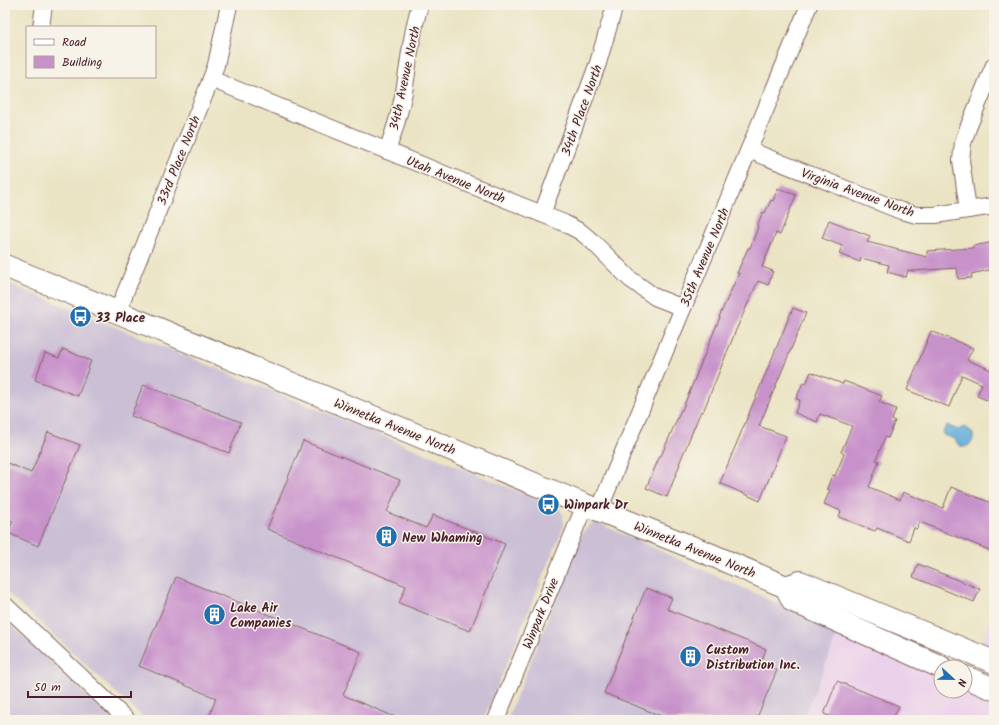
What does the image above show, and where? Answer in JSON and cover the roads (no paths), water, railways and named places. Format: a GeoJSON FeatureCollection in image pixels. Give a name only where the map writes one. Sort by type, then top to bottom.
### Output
{"type":"FeatureCollection","features":[{"type":"Feature","properties":{"kind":"main road","name":"Winnetka Avenue North"},"geometry":{"type":"LineString","coordinates":[[5,266],[592,508],[714,556],[786,587]]}},
{"type":"Feature","properties":{"kind":"main road"},"geometry":{"type":"LineString","coordinates":[[933,663],[793,601],[786,587],[800,582],[994,662]]}},
{"type":"Feature","properties":{"kind":"main road"},"geometry":{"type":"LineString","coordinates":[[973,680],[994,689]]}},
{"type":"Feature","properties":{"kind":"street"},"geometry":{"type":"LineString","coordinates":[[41,26],[44,5]]}},
{"type":"Feature","properties":{"kind":"street","name":"33rd Place North"},"geometry":{"type":"LineString","coordinates":[[117,312],[211,79],[216,65],[229,5]]}},
{"type":"Feature","properties":{"kind":"street","name":"34th Avenue North"},"geometry":{"type":"LineString","coordinates":[[387,151],[396,125],[404,92],[411,46],[420,5]]}},
{"type":"Feature","properties":{"kind":"street","name":"34th Place North"},"geometry":{"type":"LineString","coordinates":[[542,214],[598,64],[615,5]]}},
{"type":"Feature","properties":{"kind":"street","name":"35th Avenue North"},"geometry":{"type":"LineString","coordinates":[[592,508],[683,308],[809,5]]}},
{"type":"Feature","properties":{"kind":"street"},"geometry":{"type":"LineString","coordinates":[[968,210],[961,160],[963,143],[994,65]]}},
{"type":"Feature","properties":{"kind":"street","name":"Utah Avenue North"},"geometry":{"type":"LineString","coordinates":[[211,79],[564,223],[581,232],[630,279],[655,297],[683,308]]}},
{"type":"Feature","properties":{"kind":"street","name":"Virginia Avenue North"},"geometry":{"type":"LineString","coordinates":[[749,150],[901,211],[917,215],[935,215],[994,206]]}},
{"type":"Feature","properties":{"kind":"street","name":"Winpark Drive"},"geometry":{"type":"LineString","coordinates":[[496,720],[592,508]]}},
{"type":"Feature","properties":{"kind":"street"},"geometry":{"type":"LineString","coordinates":[[5,605],[127,720]]}},
{"type":"Feature","properties":{"kind":"water"},"geometry":{"type":"Polygon","coordinates":[[[947,425],[958,430],[964,427],[970,431],[973,435],[971,444],[963,447],[959,445],[955,439],[943,435],[947,425]]]}},
{"type":"Feature","properties":{"kind":"place","name":"33 Place"},"geometry":{"type":"Point","coordinates":[80,317]}},
{"type":"Feature","properties":{"kind":"place","name":"Winpark Dr"},"geometry":{"type":"Point","coordinates":[549,504]}},
{"type":"Feature","properties":{"kind":"place","name":"New Whaming"},"geometry":{"type":"Point","coordinates":[386,537]}},
{"type":"Feature","properties":{"kind":"place","name":"Lake Air Companies"},"geometry":{"type":"Point","coordinates":[214,614]}},
{"type":"Feature","properties":{"kind":"place","name":"Custom Distribution Inc."},"geometry":{"type":"Point","coordinates":[691,656]}}]}
